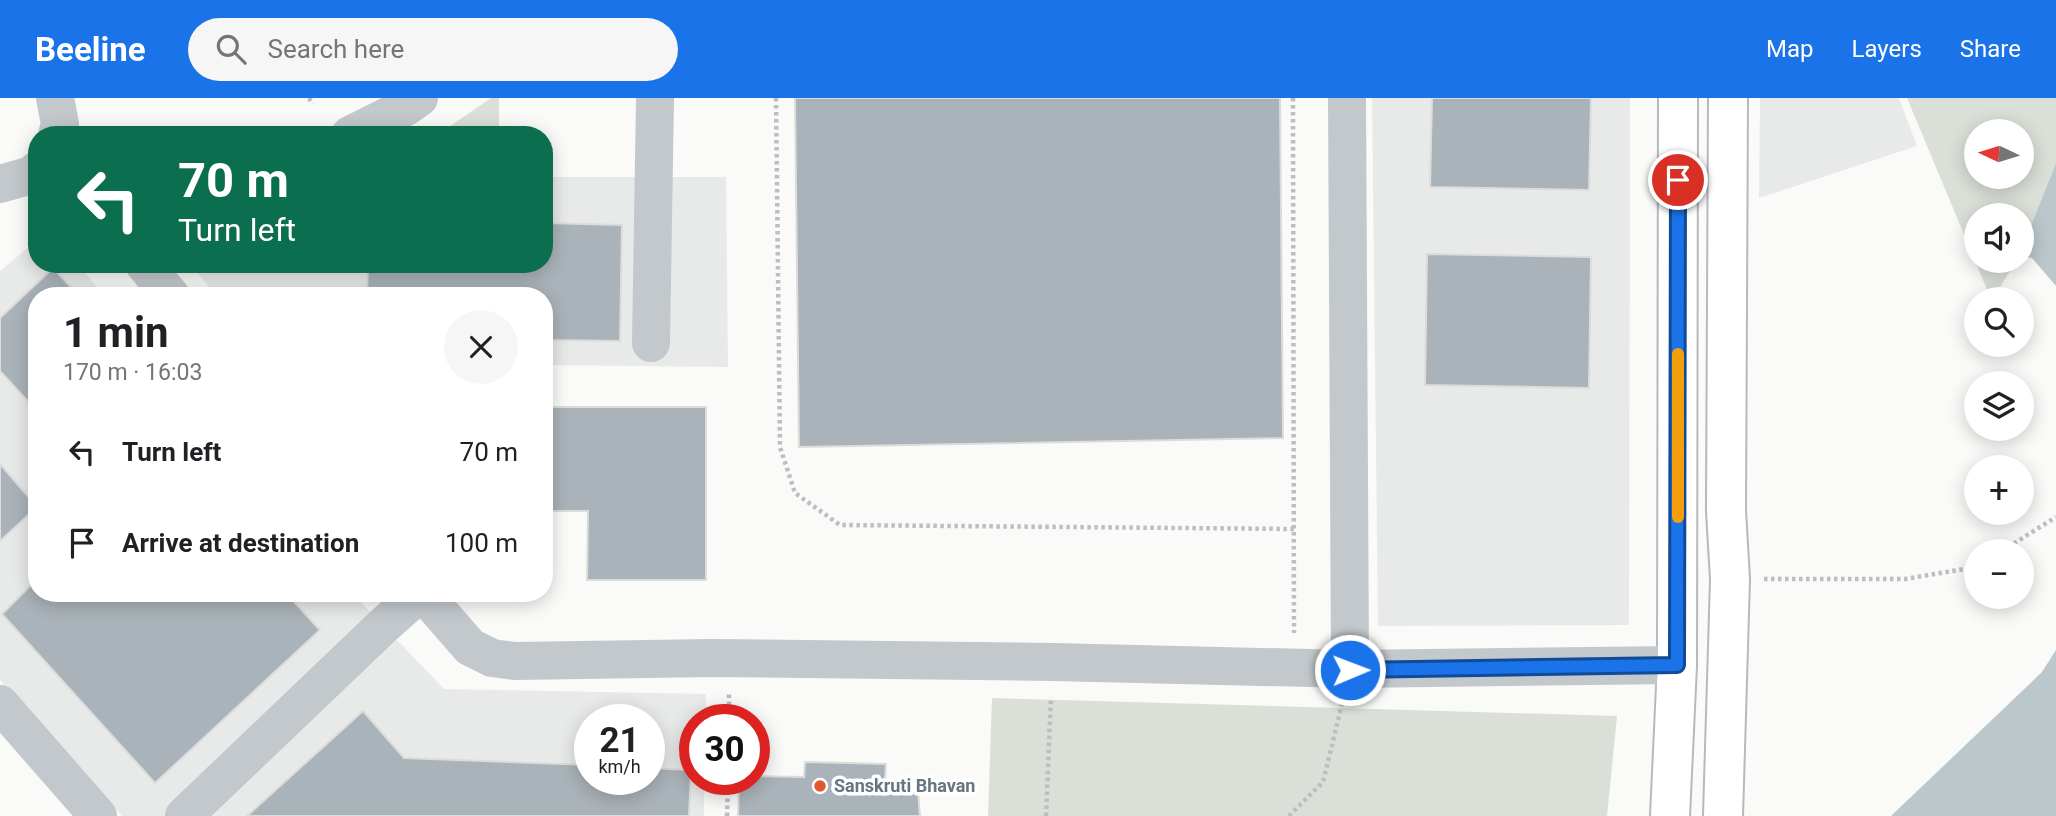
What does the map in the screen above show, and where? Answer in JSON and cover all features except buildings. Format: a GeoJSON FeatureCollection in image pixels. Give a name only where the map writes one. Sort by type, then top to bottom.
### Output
{"type":"FeatureCollection","features":[{"type":"Feature","properties":{"kind":"main road"},"geometry":{"type":"LineString","coordinates":[[1670,816],[1677,665],[1678,98]]}},
{"type":"Feature","properties":{"kind":"main road"},"geometry":{"type":"LineString","coordinates":[[1723,816],[1730,579],[1726,512],[1728,98]]}},
{"type":"Feature","properties":{"kind":"main road"},"geometry":{"type":"LineString","coordinates":[[1678,509],[1726,512]]}},
{"type":"Feature","properties":{"kind":"street"},"geometry":{"type":"LineString","coordinates":[[368,126],[419,98]]}},
{"type":"Feature","properties":{"kind":"street"},"geometry":{"type":"LineString","coordinates":[[651,343],[656,98]]}},
{"type":"Feature","properties":{"kind":"street"},"geometry":{"type":"LineString","coordinates":[[1348,98],[1350,670]]}},
{"type":"Feature","properties":{"kind":"street"},"geometry":{"type":"LineString","coordinates":[[152,273],[163,287]]}},
{"type":"Feature","properties":{"kind":"street"},"geometry":{"type":"LineString","coordinates":[[184,816],[411,602]]}},
{"type":"Feature","properties":{"kind":"street"},"geometry":{"type":"LineString","coordinates":[[430,602],[470,647],[492,658],[515,661],[721,658],[1053,662],[1350,670],[1677,665]]}},
{"type":"Feature","properties":{"kind":"street"},"geometry":{"type":"LineString","coordinates":[[0,704],[98,816]]}},
{"type":"Feature","properties":{"kind":"path"},"geometry":{"type":"LineString","coordinates":[[309,98],[313,104]]}},
{"type":"Feature","properties":{"kind":"path"},"geometry":{"type":"LineString","coordinates":[[776,98],[779,447],[795,493],[840,525],[1294,529]]}},
{"type":"Feature","properties":{"kind":"path"},"geometry":{"type":"LineString","coordinates":[[1293,98],[1296,587],[1293,668]]}},
{"type":"Feature","properties":{"kind":"path"},"geometry":{"type":"LineString","coordinates":[[2022,539],[2056,517]]}},
{"type":"Feature","properties":{"kind":"path"},"geometry":{"type":"LineString","coordinates":[[1730,579],[1905,579],[1964,569]]}},
{"type":"Feature","properties":{"kind":"path"},"geometry":{"type":"LineString","coordinates":[[1046,816],[1053,662]]}},
{"type":"Feature","properties":{"kind":"path"},"geometry":{"type":"LineString","coordinates":[[1289,816],[1323,782],[1350,670]]}},
{"type":"Feature","properties":{"kind":"path"},"geometry":{"type":"LineString","coordinates":[[727,816],[728,795]]}},
{"type":"Feature","properties":{"kind":"shaded area"},"geometry":{"type":"Polygon","coordinates":[[[491,98],[499,98],[499,126],[450,126],[491,98]]]}},
{"type":"Feature","properties":{"kind":"shaded area"},"geometry":{"type":"Polygon","coordinates":[[[1372,98],[1630,98],[1629,625],[1378,626],[1372,98]]]}},
{"type":"Feature","properties":{"kind":"shaded area"},"geometry":{"type":"Polygon","coordinates":[[[1760,98],[1899,98],[1917,146],[1759,198],[1760,98]]]}},
{"type":"Feature","properties":{"kind":"shaded area"},"geometry":{"type":"Polygon","coordinates":[[[1907,98],[2056,98],[2056,163],[2034,218],[2034,203],[1964,203],[1964,234],[1907,98]]]}},
{"type":"Feature","properties":{"kind":"shaded area"},"geometry":{"type":"Polygon","coordinates":[[[2056,163],[2056,286],[2034,260],[2034,218],[2056,163]]]}},
{"type":"Feature","properties":{"kind":"shaded area"},"geometry":{"type":"Polygon","coordinates":[[[553,177],[726,177],[728,367],[553,365],[553,287],[209,287],[198,273],[553,273],[553,177]]]}},
{"type":"Feature","properties":{"kind":"shaded area"},"geometry":{"type":"Polygon","coordinates":[[[28,248],[28,273],[85,273],[97,287],[28,287],[28,602],[361,602],[444,689],[706,694],[706,704],[679,704],[679,795],[704,795],[704,816],[122,816],[0,680],[0,271],[28,248]]]}},
{"type":"Feature","properties":{"kind":"shaded area"},"geometry":{"type":"Polygon","coordinates":[[[1980,273],[2009,273],[2000,287],[1986,287],[1980,273]]]}},
{"type":"Feature","properties":{"kind":"shaded area"},"geometry":{"type":"Polygon","coordinates":[[[2056,650],[2056,816],[1891,816],[2042,672],[2056,650]]]}},
{"type":"Feature","properties":{"kind":"shaded area"},"geometry":{"type":"Polygon","coordinates":[[[992,698],[1617,716],[1607,816],[988,816],[992,698]]]}},
{"type":"Feature","properties":{"kind":"slow traffic"},"geometry":{"type":"LineString","coordinates":[[1678,354],[1678,517]]}},
{"type":"Feature","properties":{"kind":"place","name":"Sanskruti Bhavan"},"geometry":{"type":"Point","coordinates":[820,786]}},
{"type":"Feature","properties":{"kind":"route"},"geometry":{"type":"LineString","coordinates":[[1350,670],[1677,665],[1678,180]]}}]}
